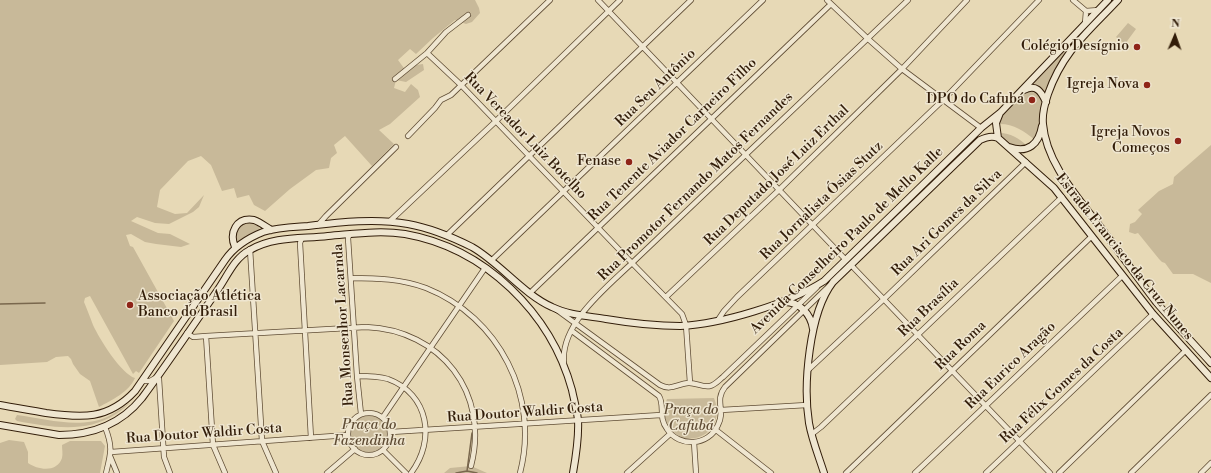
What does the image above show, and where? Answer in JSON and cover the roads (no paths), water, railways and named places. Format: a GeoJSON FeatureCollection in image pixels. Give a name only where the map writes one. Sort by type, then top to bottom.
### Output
{"type":"FeatureCollection","features":[{"type":"Feature","properties":{"kind":"main road"},"geometry":{"type":"LineString","coordinates":[[998,138],[996,124],[1001,112],[1108,0]]}},
{"type":"Feature","properties":{"kind":"main road","name":"Estrada Francisco da Cruz Nunes"},"geometry":{"type":"LineString","coordinates":[[1118,0],[1069,52],[1056,74],[1046,101],[1043,123],[1047,142],[1060,171],[1125,262],[1158,303],[1211,363]]}},
{"type":"Feature","properties":{"kind":"main road"},"geometry":{"type":"LineString","coordinates":[[1020,92],[1029,88],[1037,89],[1043,94],[1046,101],[1055,92]]}},
{"type":"Feature","properties":{"kind":"main road","name":"Avenida Conselheiro Paulo de Mello Kalle"},"geometry":{"type":"LineString","coordinates":[[824,281],[981,128],[1001,112]]}},
{"type":"Feature","properties":{"kind":"main road"},"geometry":{"type":"LineString","coordinates":[[1006,145],[1017,149],[1030,147],[1038,140],[1043,123]]}},
{"type":"Feature","properties":{"kind":"main road","name":"Avenida Conselheiro Paulo de Mello Kalle"},"geometry":{"type":"LineString","coordinates":[[833,282],[980,140],[988,137],[998,138]]}},
{"type":"Feature","properties":{"kind":"main road","name":"Estrada Francisco da Cruz Nunes"},"geometry":{"type":"LineString","coordinates":[[998,138],[1047,180],[1062,197],[1153,314],[1211,378]]}},
{"type":"Feature","properties":{"kind":"main road"},"geometry":{"type":"LineString","coordinates":[[235,247],[232,237],[233,232],[237,226],[244,221],[255,221],[271,230]]}},
{"type":"Feature","properties":{"kind":"main road"},"geometry":{"type":"LineString","coordinates":[[0,406],[67,416],[92,416],[124,402],[135,391],[235,247],[254,236],[271,230],[360,222],[390,221],[410,224],[447,235],[473,248],[492,260],[530,293],[552,307],[572,314],[649,324],[686,325],[718,320],[774,304],[803,293],[824,281]]}},
{"type":"Feature","properties":{"kind":"main road"},"geometry":{"type":"LineString","coordinates":[[0,425],[59,435],[78,434],[106,427],[118,420],[135,406],[157,377],[233,265],[245,252],[273,240],[383,232],[420,238],[455,250],[485,268],[526,303],[549,336],[564,366],[574,400],[578,420],[573,473]]}},
{"type":"Feature","properties":{"kind":"main road"},"geometry":{"type":"LineString","coordinates":[[235,247],[250,249]]}},
{"type":"Feature","properties":{"kind":"main road"},"geometry":{"type":"LineString","coordinates":[[824,473],[812,434],[807,405],[808,370],[813,334],[822,300],[833,282]]}},
{"type":"Feature","properties":{"kind":"main road"},"geometry":{"type":"LineString","coordinates":[[774,304],[787,302],[798,305],[810,320],[813,334]]}},
{"type":"Feature","properties":{"kind":"street"},"geometry":{"type":"LineString","coordinates":[[408,136],[441,100],[451,95],[550,0]]}},
{"type":"Feature","properties":{"kind":"street"},"geometry":{"type":"LineString","coordinates":[[598,0],[845,259]]}},
{"type":"Feature","properties":{"kind":"street"},"geometry":{"type":"LineString","coordinates":[[390,221],[496,121],[620,0]]}},
{"type":"Feature","properties":{"kind":"street"},"geometry":{"type":"LineString","coordinates":[[447,235],[692,0]]}},
{"type":"Feature","properties":{"kind":"street","name":"Rua Seu Antônio"},"geometry":{"type":"LineString","coordinates":[[492,260],[763,0]]}},
{"type":"Feature","properties":{"kind":"street","name":"Rua Promotor Fernando Matos Fernandes"},"geometry":{"type":"LineString","coordinates":[[564,366],[563,355],[575,324],[581,315],[632,263],[908,0]]}},
{"type":"Feature","properties":{"kind":"street","name":"Rua Deputado José Luiz Erthal"},"geometry":{"type":"LineString","coordinates":[[666,297],[779,190],[902,69],[967,0]]}},
{"type":"Feature","properties":{"kind":"street","name":"Rua Jornalista Ósias Stutz"},"geometry":{"type":"LineString","coordinates":[[718,320],[737,297],[944,99],[1038,0]]}},
{"type":"Feature","properties":{"kind":"street"},"geometry":{"type":"LineString","coordinates":[[1073,0],[1086,11],[1098,10]]}},
{"type":"Feature","properties":{"kind":"street"},"geometry":{"type":"LineString","coordinates":[[829,2],[902,69],[981,128]]}},
{"type":"Feature","properties":{"kind":"street","name":"Rua Tenente Aviador Carneiro Filho"},"geometry":{"type":"LineString","coordinates":[[530,293],[829,2]]}},
{"type":"Feature","properties":{"kind":"street"},"geometry":{"type":"LineString","coordinates":[[1085,24],[1086,11]]}},
{"type":"Feature","properties":{"kind":"street"},"geometry":{"type":"LineString","coordinates":[[395,80],[427,52],[446,32],[468,15]]}},
{"type":"Feature","properties":{"kind":"street","name":"Rua Vereador Luiz Botelho"},"geometry":{"type":"LineString","coordinates":[[427,52],[461,85],[666,297],[682,314],[686,325]]}},
{"type":"Feature","properties":{"kind":"street"},"geometry":{"type":"LineString","coordinates":[[318,225],[396,147]]}},
{"type":"Feature","properties":{"kind":"street","name":"Rua Ari Gomes da Silva"},"geometry":{"type":"LineString","coordinates":[[808,370],[1026,162]]}},
{"type":"Feature","properties":{"kind":"street","name":"Rua Brasília"},"geometry":{"type":"LineString","coordinates":[[812,434],[1062,197]]}},
{"type":"Feature","properties":{"kind":"street","name":"Rua Monsenhor Lacarnda"},"geometry":{"type":"LineString","coordinates":[[350,234],[348,238],[361,414]]}},
{"type":"Feature","properties":{"kind":"street","name":"Rua Roma"},"geometry":{"type":"LineString","coordinates":[[846,473],[1092,236]]}},
{"type":"Feature","properties":{"kind":"street"},"geometry":{"type":"LineString","coordinates":[[302,238],[300,242],[311,438]]}},
{"type":"Feature","properties":{"kind":"street"},"geometry":{"type":"LineString","coordinates":[[250,249],[262,441],[276,473]]}},
{"type":"Feature","properties":{"kind":"street"},"geometry":{"type":"LineString","coordinates":[[851,265],[1050,473]]}},
{"type":"Feature","properties":{"kind":"street"},"geometry":{"type":"LineString","coordinates":[[383,417],[485,268]]}},
{"type":"Feature","properties":{"kind":"street","name":"Rua Eurico Aragão"},"geometry":{"type":"LineString","coordinates":[[915,473],[1122,276]]}},
{"type":"Feature","properties":{"kind":"street"},"geometry":{"type":"LineString","coordinates":[[351,278],[389,279],[407,282],[425,288],[460,306],[474,317],[487,331],[505,357],[518,386],[522,401],[525,423],[524,448],[520,473]]}},
{"type":"Feature","properties":{"kind":"street","name":"Avenida Conselheiro Paulo de Mello Kalle"},"geometry":{"type":"LineString","coordinates":[[690,383],[709,386],[714,384],[824,281]]}},
{"type":"Feature","properties":{"kind":"street","name":"Avenida Conselheiro Paulo de Mello Kalle"},"geometry":{"type":"LineString","coordinates":[[721,410],[719,397],[725,387],[833,282]]}},
{"type":"Feature","properties":{"kind":"street"},"geometry":{"type":"LineString","coordinates":[[552,307],[660,385],[668,388],[690,383],[686,325]]}},
{"type":"Feature","properties":{"kind":"street","name":"Rua Félix Gomes da Costa"},"geometry":{"type":"LineString","coordinates":[[986,473],[1153,314]]}},
{"type":"Feature","properties":{"kind":"street"},"geometry":{"type":"LineString","coordinates":[[187,333],[193,337],[354,327],[377,327],[399,332],[419,340],[446,360],[460,379],[470,401],[475,426],[474,449],[471,466]]}},
{"type":"Feature","properties":{"kind":"street"},"geometry":{"type":"LineString","coordinates":[[572,331],[657,395],[662,401],[661,415],[663,423],[670,434],[679,440],[694,442],[704,440],[716,430],[720,420],[721,410],[807,405]]}},
{"type":"Feature","properties":{"kind":"street"},"geometry":{"type":"LineString","coordinates":[[206,336],[213,445],[225,473]]}},
{"type":"Feature","properties":{"kind":"street"},"geometry":{"type":"LineString","coordinates":[[1059,473],[1185,351]]}},
{"type":"Feature","properties":{"kind":"street"},"geometry":{"type":"LineString","coordinates":[[357,376],[381,377],[395,382],[403,387],[412,396],[420,408],[423,415],[426,437],[423,452],[417,465],[411,473]]}},
{"type":"Feature","properties":{"kind":"street"},"geometry":{"type":"LineString","coordinates":[[142,381],[150,381],[157,377],[160,381],[163,448],[164,457],[170,473]]}},
{"type":"Feature","properties":{"kind":"street"},"geometry":{"type":"LineString","coordinates":[[1131,473],[1211,395]]}},
{"type":"Feature","properties":{"kind":"street"},"geometry":{"type":"LineString","coordinates":[[372,413],[383,417],[391,432],[390,441],[383,450],[378,453],[369,455],[360,453],[350,442],[348,435],[352,423],[361,414],[372,413]]}},
{"type":"Feature","properties":{"kind":"street","name":"Rua Doutor Waldir Costa"},"geometry":{"type":"LineString","coordinates":[[391,432],[661,415]]}},
{"type":"Feature","properties":{"kind":"street","name":"Rua Doutor Waldir Costa"},"geometry":{"type":"LineString","coordinates":[[106,427],[111,442],[110,454],[163,448],[348,435]]}},
{"type":"Feature","properties":{"kind":"street"},"geometry":{"type":"LineString","coordinates":[[716,430],[771,473]]}},
{"type":"Feature","properties":{"kind":"street"},"geometry":{"type":"LineString","coordinates":[[627,473],[670,434]]}},
{"type":"Feature","properties":{"kind":"street"},"geometry":{"type":"LineString","coordinates":[[694,442],[696,473]]}},
{"type":"Feature","properties":{"kind":"street"},"geometry":{"type":"LineString","coordinates":[[326,473],[355,449]]}},
{"type":"Feature","properties":{"kind":"street"},"geometry":{"type":"LineString","coordinates":[[383,450],[406,473]]}},
{"type":"Feature","properties":{"kind":"street"},"geometry":{"type":"LineString","coordinates":[[106,473],[110,454]]}},
{"type":"Feature","properties":{"kind":"street"},"geometry":{"type":"LineString","coordinates":[[110,454],[117,473]]}},
{"type":"Feature","properties":{"kind":"street"},"geometry":{"type":"LineString","coordinates":[[1201,473],[1211,463]]}},
{"type":"Feature","properties":{"kind":"street"},"geometry":{"type":"LineString","coordinates":[[332,468],[337,473]]}},
{"type":"Feature","properties":{"kind":"waterway"},"geometry":{"type":"LineString","coordinates":[[0,304],[45,303]]}},
{"type":"Feature","properties":{"kind":"waterway"},"geometry":{"type":"LineString","coordinates":[[467,471],[472,433]]}},
{"type":"Feature","properties":{"kind":"waterway"},"geometry":{"type":"LineString","coordinates":[[456,473],[467,471],[477,473]]}},
{"type":"Feature","properties":{"kind":"place","name":"Colégio Desígnio"},"geometry":{"type":"Point","coordinates":[1137,47]}},
{"type":"Feature","properties":{"kind":"place","name":"Igreja Nova"},"geometry":{"type":"Point","coordinates":[1147,85]}},
{"type":"Feature","properties":{"kind":"place","name":"DPO do Cafubá"},"geometry":{"type":"Point","coordinates":[1032,100]}},
{"type":"Feature","properties":{"kind":"place","name":"Igreja Novos Começos"},"geometry":{"type":"Point","coordinates":[1178,141]}},
{"type":"Feature","properties":{"kind":"place","name":"Fenase"},"geometry":{"type":"Point","coordinates":[629,162]}},
{"type":"Feature","properties":{"kind":"place","name":"Associação Atlética Banco do Brasil"},"geometry":{"type":"Point","coordinates":[130,305]}},
{"type":"Feature","properties":{"kind":"park label","name":"Praça do Cafubá"},"geometry":{"type":"Point","coordinates":[691,420]}},
{"type":"Feature","properties":{"kind":"park label","name":"Praça do Fazendinha"},"geometry":{"type":"Point","coordinates":[369,434]}}]}
